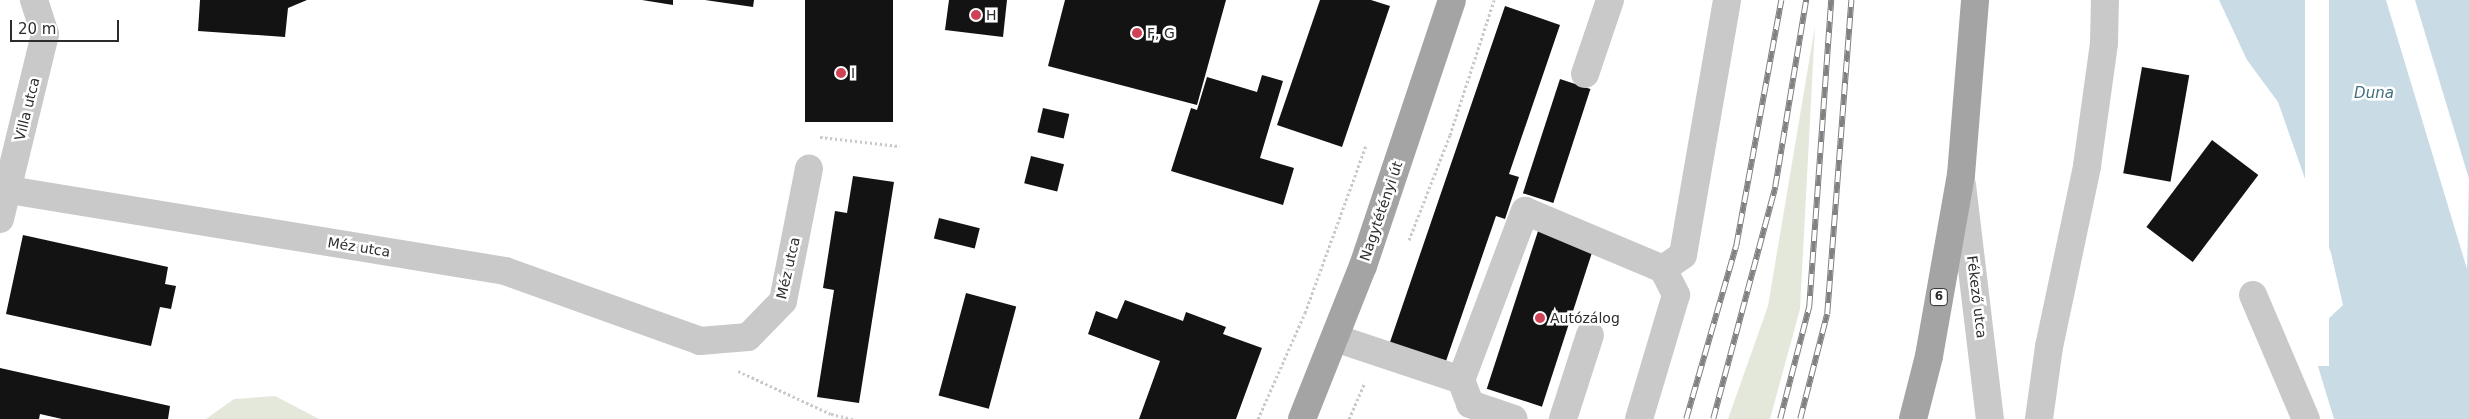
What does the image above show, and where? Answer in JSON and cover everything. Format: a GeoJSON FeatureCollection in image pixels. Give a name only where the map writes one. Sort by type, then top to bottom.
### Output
{"type":"FeatureCollection","features":[{"type":"Feature","properties":{"kind":"main road","name":"Nagytétényi út"},"geometry":{"type":"LineString","coordinates":[[1302,419],[1335,338],[1452,0]]}},
{"type":"Feature","properties":{"kind":"main road","name":"6"},"geometry":{"type":"LineString","coordinates":[[1913,419],[1929,356],[1961,174],[1975,0]]}},
{"type":"Feature","properties":{"kind":"street","name":"Villa utca"},"geometry":{"type":"LineString","coordinates":[[0,219],[9,190],[8,152],[45,34],[34,0]]}},
{"type":"Feature","properties":{"kind":"street"},"geometry":{"type":"LineString","coordinates":[[1585,74],[1610,0]]}},
{"type":"Feature","properties":{"kind":"street"},"geometry":{"type":"LineString","coordinates":[[1664,269],[1683,254],[1727,0]]}},
{"type":"Feature","properties":{"kind":"street"},"geometry":{"type":"LineString","coordinates":[[2039,419],[2051,337],[2087,166],[2104,43],[2105,0]]}},
{"type":"Feature","properties":{"kind":"street","name":"Méz utca"},"geometry":{"type":"LineString","coordinates":[[9,190],[505,271],[700,341],[748,337],[782,302],[809,169]]}},
{"type":"Feature","properties":{"kind":"street","name":"Fékező utca"},"geometry":{"type":"LineString","coordinates":[[1961,174],[1990,419]]}},
{"type":"Feature","properties":{"kind":"street"},"geometry":{"type":"LineString","coordinates":[[1514,419],[1470,404],[1461,380],[1525,211],[1664,269],[1676,295],[1639,419]]}},
{"type":"Feature","properties":{"kind":"street"},"geometry":{"type":"LineString","coordinates":[[2253,295],[2306,419]]}},
{"type":"Feature","properties":{"kind":"street"},"geometry":{"type":"LineString","coordinates":[[1563,419],[1590,335]]}},
{"type":"Feature","properties":{"kind":"street"},"geometry":{"type":"LineString","coordinates":[[1335,338],[1461,380]]}},
{"type":"Feature","properties":{"kind":"path"},"geometry":{"type":"LineString","coordinates":[[1408,243],[1450,135],[1494,0]]}},
{"type":"Feature","properties":{"kind":"path"},"geometry":{"type":"LineString","coordinates":[[817,137],[898,146]]}},
{"type":"Feature","properties":{"kind":"path"},"geometry":{"type":"LineString","coordinates":[[1258,419],[1305,313],[1368,141]]}},
{"type":"Feature","properties":{"kind":"path"},"geometry":{"type":"LineString","coordinates":[[700,341],[744,376],[852,419]]}},
{"type":"Feature","properties":{"kind":"path"},"geometry":{"type":"LineString","coordinates":[[1349,419],[1375,359],[1374,351]]}},
{"type":"Feature","properties":{"kind":"shaded area"},"geometry":{"type":"Polygon","coordinates":[[[1815,26],[1800,309],[1770,419],[1728,419],[1768,306],[1815,26]]]}},
{"type":"Feature","properties":{"kind":"shaded area"},"geometry":{"type":"Polygon","coordinates":[[[275,396],[319,419],[206,419],[234,399],[275,396]]]}},
{"type":"Feature","properties":{"kind":"water","name":"Duna"},"geometry":{"type":"Polygon","coordinates":[[[2219,0],[2469,0],[2469,419],[2334,419],[2309,337],[2343,305],[2331,253],[2278,102],[2247,60],[2219,0]]]}},
{"type":"Feature","properties":{"kind":"pier"},"geometry":{"type":"Polygon","coordinates":[[[2305,0],[2329,0],[2329,366],[2305,366],[2305,0]]]}},
{"type":"Feature","properties":{"kind":"pier"},"geometry":{"type":"Polygon","coordinates":[[[2386,0],[2415,0],[2469,179],[2467,269],[2386,0]]]}},
{"type":"Feature","properties":{"kind":"building"},"geometry":{"type":"Polygon","coordinates":[[[200,0],[307,0],[288,8],[285,37],[198,31],[200,0]]]}},
{"type":"Feature","properties":{"kind":"building"},"geometry":{"type":"Polygon","coordinates":[[[642,0],[673,0],[673,5],[642,0]]]}},
{"type":"Feature","properties":{"kind":"building"},"geometry":{"type":"Polygon","coordinates":[[[705,0],[754,0],[753,7],[705,0]]]}},
{"type":"Feature","properties":{"kind":"building","name":"I"},"geometry":{"type":"Polygon","coordinates":[[[805,0],[893,0],[893,122],[805,122],[805,0]]]}},
{"type":"Feature","properties":{"kind":"building","name":"H"},"geometry":{"type":"Polygon","coordinates":[[[949,0],[1007,0],[1003,37],[945,30],[949,0]]]}},
{"type":"Feature","properties":{"kind":"building","name":"F, G"},"geometry":{"type":"Polygon","coordinates":[[[1065,0],[1226,0],[1197,105],[1048,66],[1065,0]]]}},
{"type":"Feature","properties":{"kind":"building"},"geometry":{"type":"Polygon","coordinates":[[[1320,0],[1371,0],[1390,6],[1342,147],[1277,125],[1320,0]]]}},
{"type":"Feature","properties":{"kind":"building"},"geometry":{"type":"Polygon","coordinates":[[[1505,6],[1560,25],[1509,174],[1519,177],[1505,219],[1496,216],[1445,364],[1389,345],[1505,6]]]}},
{"type":"Feature","properties":{"kind":"building"},"geometry":{"type":"Polygon","coordinates":[[[2142,67],[2189,75],[2171,182],[2123,173],[2142,67]]]}},
{"type":"Feature","properties":{"kind":"building"},"geometry":{"type":"Polygon","coordinates":[[[1262,75],[1283,81],[1260,158],[1294,168],[1283,205],[1171,171],[1191,108],[1197,110],[1207,77],[1257,92],[1262,75]]]}},
{"type":"Feature","properties":{"kind":"building"},"geometry":{"type":"Polygon","coordinates":[[[1560,79],[1590,89],[1553,203],[1523,193],[1560,79]]]}},
{"type":"Feature","properties":{"kind":"building"},"geometry":{"type":"Polygon","coordinates":[[[1043,108],[1069,114],[1064,138],[1037,132],[1043,108]]]}},
{"type":"Feature","properties":{"kind":"building"},"geometry":{"type":"Polygon","coordinates":[[[2212,140],[2258,175],[2193,262],[2146,227],[2212,140]]]}},
{"type":"Feature","properties":{"kind":"building"},"geometry":{"type":"Polygon","coordinates":[[[1031,156],[1064,164],[1057,191],[1024,183],[1031,156]]]}},
{"type":"Feature","properties":{"kind":"building"},"geometry":{"type":"Polygon","coordinates":[[[853,176],[894,182],[859,403],[817,397],[834,290],[823,288],[835,211],[847,213],[853,176]]]}},
{"type":"Feature","properties":{"kind":"building"},"geometry":{"type":"Polygon","coordinates":[[[939,218],[980,228],[975,249],[934,238],[939,218]]]}},
{"type":"Feature","properties":{"kind":"building","name":"Autózálog"},"geometry":{"type":"Polygon","coordinates":[[[1539,228],[1594,246],[1542,407],[1487,389],[1539,228]]]}},
{"type":"Feature","properties":{"kind":"building"},"geometry":{"type":"Polygon","coordinates":[[[23,235],[168,267],[165,284],[176,286],[171,309],[160,307],[151,346],[6,314],[23,235]]]}},
{"type":"Feature","properties":{"kind":"building"},"geometry":{"type":"Polygon","coordinates":[[[966,293],[1016,306],[989,409],[939,395],[966,293]]]}},
{"type":"Feature","properties":{"kind":"building"},"geometry":{"type":"Polygon","coordinates":[[[1125,300],[1183,321],[1186,312],[1226,327],[1223,334],[1262,348],[1236,419],[1139,419],[1160,361],[1088,334],[1096,311],[1117,319],[1125,300]]]}},
{"type":"Feature","properties":{"kind":"building"},"geometry":{"type":"Polygon","coordinates":[[[0,368],[170,406],[168,419],[62,419],[40,414],[39,419],[0,419],[0,368]]]}},
{"type":"Feature","properties":{"kind":"railway"},"geometry":{"type":"LineString","coordinates":[[1686,419],[1736,246],[1781,0]]}},
{"type":"Feature","properties":{"kind":"railway"},"geometry":{"type":"LineString","coordinates":[[1713,419],[1775,187],[1806,0]]}},
{"type":"Feature","properties":{"kind":"railway"},"geometry":{"type":"LineString","coordinates":[[1780,419],[1809,307],[1831,0]]}},
{"type":"Feature","properties":{"kind":"railway"},"geometry":{"type":"LineString","coordinates":[[1800,419],[1827,314],[1851,0]]}},
{"type":"Feature","properties":{"kind":"place","name":"H"},"geometry":{"type":"Point","coordinates":[976,15]}},
{"type":"Feature","properties":{"kind":"place","name":"F, G"},"geometry":{"type":"Point","coordinates":[1137,33]}},
{"type":"Feature","properties":{"kind":"place","name":"I"},"geometry":{"type":"Point","coordinates":[841,73]}},
{"type":"Feature","properties":{"kind":"place","name":"Autózálog"},"geometry":{"type":"Point","coordinates":[1540,318]}}]}
